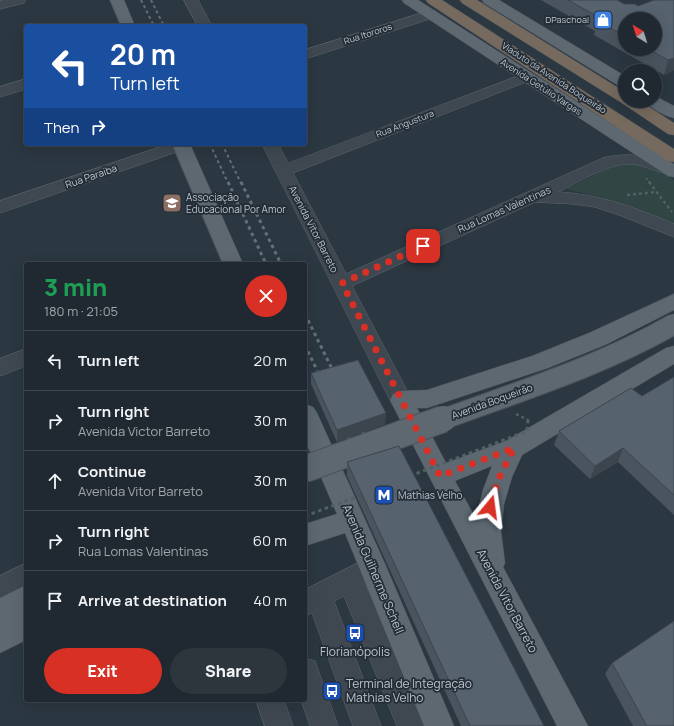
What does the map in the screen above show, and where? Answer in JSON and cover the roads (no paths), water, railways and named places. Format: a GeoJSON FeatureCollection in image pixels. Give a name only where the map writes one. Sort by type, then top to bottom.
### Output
{"type":"FeatureCollection","features":[{"type":"Feature","properties":{"kind":"highway","name":"Viaduto da Avenida Boqueirão"},"geometry":{"type":"LineString","coordinates":[[467,0],[618,95]]}},
{"type":"Feature","properties":{"kind":"highway","name":"Viaduto da Avenida Boqueirão"},"geometry":{"type":"LineString","coordinates":[[432,7],[673,166]]}},
{"type":"Feature","properties":{"kind":"highway"},"geometry":{"type":"LineString","coordinates":[[640,108],[674,130]]}},
{"type":"Feature","properties":{"kind":"main road"},"geometry":{"type":"LineString","coordinates":[[117,0],[127,24]]}},
{"type":"Feature","properties":{"kind":"main road","name":"Avenida Getúlio Vargas"},"geometry":{"type":"LineString","coordinates":[[409,0],[432,7],[526,77],[673,166]]}},
{"type":"Feature","properties":{"kind":"main road"},"geometry":{"type":"LineString","coordinates":[[489,0],[618,79]]}},
{"type":"Feature","properties":{"kind":"main road"},"geometry":{"type":"LineString","coordinates":[[662,106],[674,113]]}},
{"type":"Feature","properties":{"kind":"main road"},"geometry":{"type":"LineString","coordinates":[[182,146],[232,262]]}},
{"type":"Feature","properties":{"kind":"main road"},"geometry":{"type":"LineString","coordinates":[[404,406],[540,362],[603,336],[674,301]]}},
{"type":"Feature","properties":{"kind":"main road","name":"Avenida Boqueirão"},"geometry":{"type":"LineString","coordinates":[[307,468],[584,368],[653,336],[674,324]]}},
{"type":"Feature","properties":{"kind":"main road"},"geometry":{"type":"LineString","coordinates":[[440,476],[514,448],[674,354]]}},
{"type":"Feature","properties":{"kind":"main road","name":"Avenida Vitor Barreto"},"geometry":{"type":"LineString","coordinates":[[404,406],[573,726]]}},
{"type":"Feature","properties":{"kind":"main road","name":"Avenida Guilherme Schell"},"geometry":{"type":"LineString","coordinates":[[307,418],[352,520],[361,572],[439,726]]}},
{"type":"Feature","properties":{"kind":"main road"},"geometry":{"type":"LineString","coordinates":[[495,578],[488,541],[490,507],[498,480],[514,448]]}},
{"type":"Feature","properties":{"kind":"main road"},"geometry":{"type":"LineString","coordinates":[[307,534],[352,520]]}},
{"type":"Feature","properties":{"kind":"main road"},"geometry":{"type":"LineString","coordinates":[[0,612],[24,599]]}},
{"type":"Feature","properties":{"kind":"main road"},"geometry":{"type":"LineString","coordinates":[[0,640],[24,626]]}},
{"type":"Feature","properties":{"kind":"street"},"geometry":{"type":"LineString","coordinates":[[0,5],[18,0]]}},
{"type":"Feature","properties":{"kind":"street"},"geometry":{"type":"LineString","coordinates":[[190,0],[204,24]]}},
{"type":"Feature","properties":{"kind":"street","name":"Rua Itororos"},"geometry":{"type":"LineString","coordinates":[[307,54],[432,7]]}},
{"type":"Feature","properties":{"kind":"street","name":"Rua Angustura"},"geometry":{"type":"LineString","coordinates":[[284,170],[526,77]]}},
{"type":"Feature","properties":{"kind":"street"},"geometry":{"type":"LineString","coordinates":[[0,92],[24,85]]}},
{"type":"Feature","properties":{"kind":"street","name":"Rua Paraíba"},"geometry":{"type":"LineString","coordinates":[[0,207],[179,146]]}},
{"type":"Feature","properties":{"kind":"street","name":"Avenida Vitor Barreto"},"geometry":{"type":"LineString","coordinates":[[271,146],[404,406]]}},
{"type":"Feature","properties":{"kind":"street","name":"Rua Lomas Valentinas"},"geometry":{"type":"LineString","coordinates":[[342,283],[609,162],[621,159],[646,161],[673,166]]}},
{"type":"Feature","properties":{"kind":"street"},"geometry":{"type":"LineString","coordinates":[[531,197],[559,197],[593,201],[619,209],[674,231]]}},
{"type":"Feature","properties":{"kind":"street"},"geometry":{"type":"LineString","coordinates":[[0,368],[24,358]]}},
{"type":"Feature","properties":{"kind":"street"},"geometry":{"type":"LineString","coordinates":[[367,726],[312,600],[361,572],[411,726]]}},
{"type":"Feature","properties":{"kind":"street"},"geometry":{"type":"LineString","coordinates":[[0,589],[24,576]]}},
{"type":"Feature","properties":{"kind":"street"},"geometry":{"type":"LineString","coordinates":[[307,677],[324,726]]}},
{"type":"Feature","properties":{"kind":"street"},"geometry":{"type":"LineString","coordinates":[[271,702],[279,726]]}},
{"type":"Feature","properties":{"kind":"railway"},"geometry":{"type":"LineString","coordinates":[[141,0],[153,24]]}},
{"type":"Feature","properties":{"kind":"railway"},"geometry":{"type":"LineString","coordinates":[[151,0],[163,24]]}},
{"type":"Feature","properties":{"kind":"railway"},"geometry":{"type":"LineString","coordinates":[[211,146],[228,183]]}},
{"type":"Feature","properties":{"kind":"railway"},"geometry":{"type":"LineString","coordinates":[[223,146],[241,183]]}},
{"type":"Feature","properties":{"kind":"railway"},"geometry":{"type":"LineString","coordinates":[[228,182],[265,262]]}},
{"type":"Feature","properties":{"kind":"railway"},"geometry":{"type":"LineString","coordinates":[[241,182],[280,262]]}},
{"type":"Feature","properties":{"kind":"railway"},"geometry":{"type":"LineString","coordinates":[[307,318],[336,377]]}},
{"type":"Feature","properties":{"kind":"railway"},"geometry":{"type":"LineString","coordinates":[[307,349],[322,381]]}},
{"type":"Feature","properties":{"kind":"railway"},"geometry":{"type":"LineString","coordinates":[[358,422],[377,464]]}},
{"type":"Feature","properties":{"kind":"railway"},"geometry":{"type":"LineString","coordinates":[[344,428],[363,468]]}},
{"type":"Feature","properties":{"kind":"place","name":"DPaschoal"},"geometry":{"type":"Point","coordinates":[603,20]}},
{"type":"Feature","properties":{"kind":"place","name":"Associação Educacional Por Amor"},"geometry":{"type":"Point","coordinates":[172,203]}},
{"type":"Feature","properties":{"kind":"place","name":"Mathias Velho"},"geometry":{"type":"Point","coordinates":[384,495]}},
{"type":"Feature","properties":{"kind":"place","name":"Florianópolis"},"geometry":{"type":"Point","coordinates":[355,633]}},
{"type":"Feature","properties":{"kind":"place","name":"Terminal de Integração Mathias Velho"},"geometry":{"type":"Point","coordinates":[332,691]}}]}
